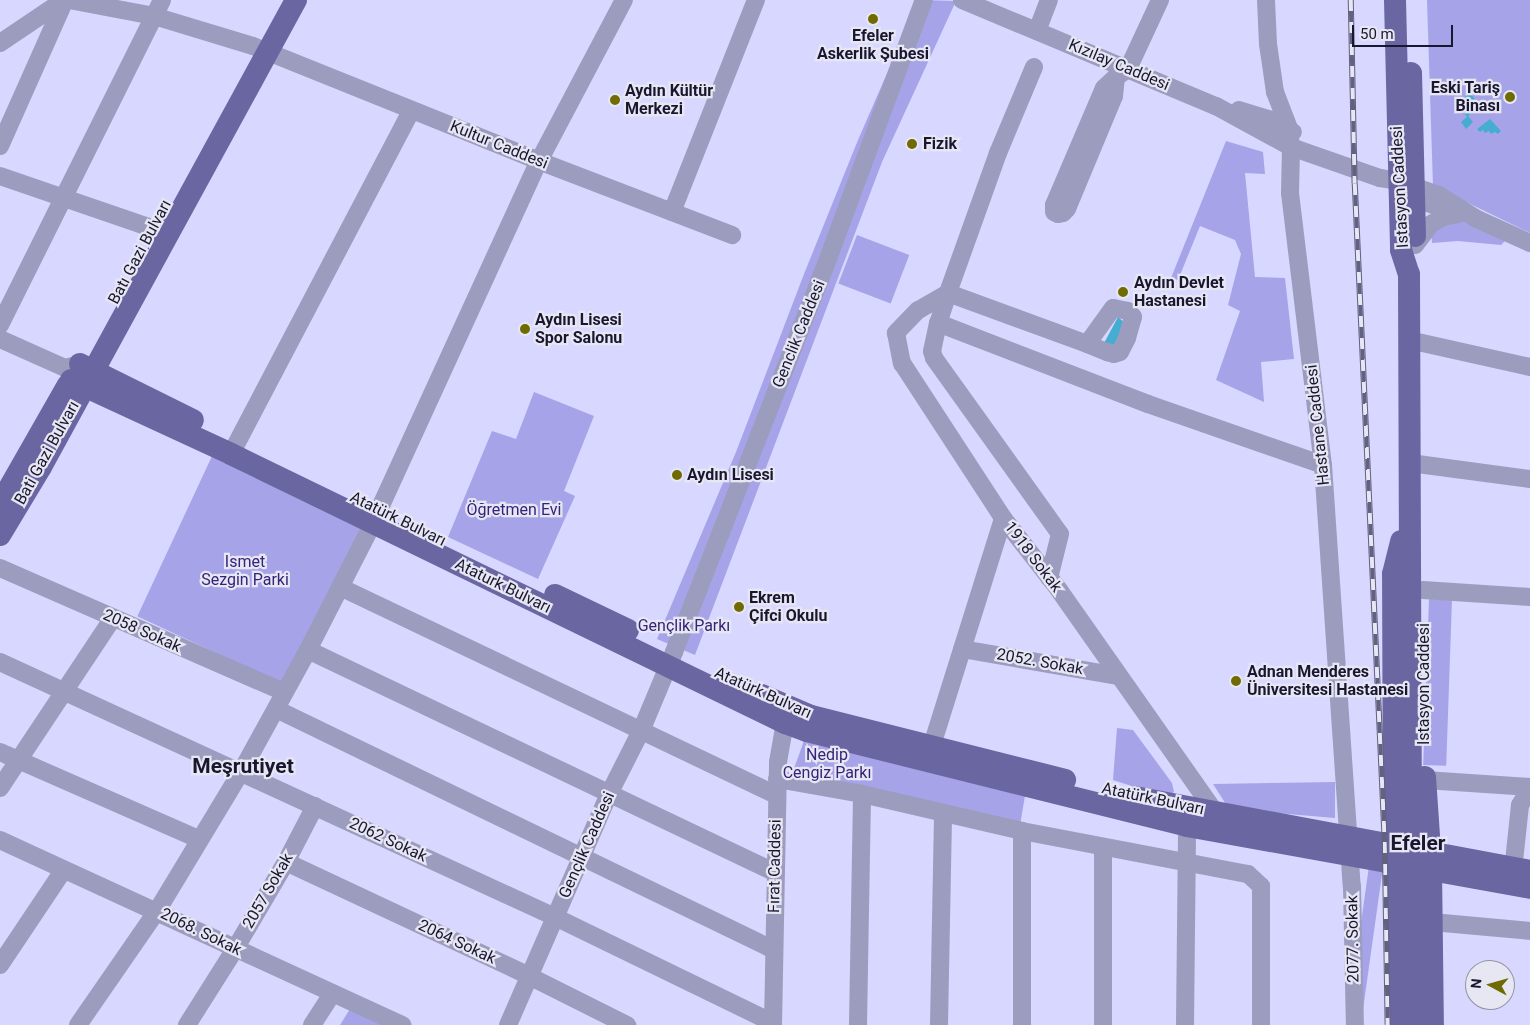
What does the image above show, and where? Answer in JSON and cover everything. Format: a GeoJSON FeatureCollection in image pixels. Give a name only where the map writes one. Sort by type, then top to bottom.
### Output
{"type":"FeatureCollection","features":[{"type":"Feature","properties":{"kind":"main road","name":"Batı Gazi Bulvarı"},"geometry":{"type":"LineString","coordinates":[[0,504],[78,374],[260,48],[279,0]]}},
{"type":"Feature","properties":{"kind":"main road","name":"Batı Gazi Bulvarı"},"geometry":{"type":"LineString","coordinates":[[78,374],[152,228],[260,48],[296,0]]}},
{"type":"Feature","properties":{"kind":"main road","name":"Istasyon Caddesi"},"geometry":{"type":"LineString","coordinates":[[1395,0],[1401,250],[1409,274],[1410,463],[1400,848]]}},
{"type":"Feature","properties":{"kind":"main road"},"geometry":{"type":"LineString","coordinates":[[1409,0],[1401,188],[1415,245],[1409,274]]}},
{"type":"Feature","properties":{"kind":"main road","name":"Ataturk Bulvarı"},"geometry":{"type":"LineString","coordinates":[[78,374],[786,715]]}},
{"type":"Feature","properties":{"kind":"main road","name":"Bati Gazi Bulvarı"},"geometry":{"type":"LineString","coordinates":[[0,536],[41,467],[78,374]]}},
{"type":"Feature","properties":{"kind":"main road","name":"Istasyon Caddesi"},"geometry":{"type":"LineString","coordinates":[[1409,518],[1421,552],[1423,590],[1424,866],[1432,922],[1433,1025]]}},
{"type":"Feature","properties":{"kind":"main road","name":"Atatürk Bulvarı"},"geometry":{"type":"LineString","coordinates":[[786,715],[806,731],[929,754],[1151,801],[1214,821],[1348,845],[1400,848],[1424,866]]}},
{"type":"Feature","properties":{"kind":"main road","name":"Atatürk Bulvarı"},"geometry":{"type":"LineString","coordinates":[[929,754],[1187,826],[1214,821]]}},
{"type":"Feature","properties":{"kind":"main road"},"geometry":{"type":"LineString","coordinates":[[1400,848],[1424,866],[1521,877]]}},
{"type":"Feature","properties":{"kind":"main road"},"geometry":{"type":"LineString","coordinates":[[1400,848],[1401,1025]]}},
{"type":"Feature","properties":{"kind":"main road"},"geometry":{"type":"LineString","coordinates":[[1416,1025],[1424,866]]}},
{"type":"Feature","properties":{"kind":"street"},"geometry":{"type":"LineString","coordinates":[[0,43],[64,0]]}},
{"type":"Feature","properties":{"kind":"street"},"geometry":{"type":"LineString","coordinates":[[0,146],[64,0]]}},
{"type":"Feature","properties":{"kind":"street","name":"Kultur Caddesi"},"geometry":{"type":"LineString","coordinates":[[69,0],[154,16],[260,48],[412,111],[732,236]]}},
{"type":"Feature","properties":{"kind":"street"},"geometry":{"type":"LineString","coordinates":[[0,325],[162,0]]}},
{"type":"Feature","properties":{"kind":"street"},"geometry":{"type":"LineString","coordinates":[[78,1025],[157,911],[198,840],[241,772],[308,650],[376,516],[539,161],[624,0]]}},
{"type":"Feature","properties":{"kind":"street"},"geometry":{"type":"LineString","coordinates":[[672,212],[756,0]]}},
{"type":"Feature","properties":{"kind":"street","name":"Genclik Caddesi"},"geometry":{"type":"LineString","coordinates":[[670,659],[825,267],[924,0]]}},
{"type":"Feature","properties":{"kind":"street","name":"Kızılay Caddesi"},"geometry":{"type":"LineString","coordinates":[[962,0],[1036,30],[1122,73],[1216,106],[1245,111],[1278,129]]}},
{"type":"Feature","properties":{"kind":"street"},"geometry":{"type":"LineString","coordinates":[[1036,30],[1049,0]]}},
{"type":"Feature","properties":{"kind":"street"},"geometry":{"type":"LineString","coordinates":[[1122,73],[1104,88],[1054,205],[1054,212],[1058,214],[1063,213],[1067,209],[1122,73],[1160,0]]}},
{"type":"Feature","properties":{"kind":"street","name":"Hastane Caddesi"},"geometry":{"type":"LineString","coordinates":[[1265,0],[1278,129],[1291,147],[1290,193],[1323,465],[1348,845]]}},
{"type":"Feature","properties":{"kind":"street"},"geometry":{"type":"LineString","coordinates":[[1034,67],[998,153],[948,293],[938,323],[932,351],[934,358],[1060,534],[1048,578]]}},
{"type":"Feature","properties":{"kind":"street"},"geometry":{"type":"LineString","coordinates":[[234,448],[412,111]]}},
{"type":"Feature","properties":{"kind":"street"},"geometry":{"type":"LineString","coordinates":[[1278,129],[1319,156]]}},
{"type":"Feature","properties":{"kind":"street"},"geometry":{"type":"LineString","coordinates":[[1278,129],[1290,193]]}},
{"type":"Feature","properties":{"kind":"street"},"geometry":{"type":"LineString","coordinates":[[1291,147],[1401,188],[1458,214],[1477,219]]}},
{"type":"Feature","properties":{"kind":"street"},"geometry":{"type":"LineString","coordinates":[[1290,193],[1293,178],[1300,166],[1306,160],[1319,156]]}},
{"type":"Feature","properties":{"kind":"street"},"geometry":{"type":"LineString","coordinates":[[0,176],[152,228]]}},
{"type":"Feature","properties":{"kind":"street"},"geometry":{"type":"LineString","coordinates":[[1401,188],[1439,195],[1477,219],[1530,244]]}},
{"type":"Feature","properties":{"kind":"street"},"geometry":{"type":"LineString","coordinates":[[1415,245],[1430,224],[1444,217],[1458,214]]}},
{"type":"Feature","properties":{"kind":"street"},"geometry":{"type":"LineString","coordinates":[[948,293],[1087,344]]}},
{"type":"Feature","properties":{"kind":"street","name":"1918 Sokak"},"geometry":{"type":"LineString","coordinates":[[948,293],[918,310],[896,333],[902,363],[1003,518],[1119,676],[1214,821]]}},
{"type":"Feature","properties":{"kind":"street"},"geometry":{"type":"LineString","coordinates":[[938,323],[1148,404],[1323,465]]}},
{"type":"Feature","properties":{"kind":"street"},"geometry":{"type":"LineString","coordinates":[[0,338],[78,374]]}},
{"type":"Feature","properties":{"kind":"street"},"geometry":{"type":"LineString","coordinates":[[1409,340],[1530,367]]}},
{"type":"Feature","properties":{"kind":"street"},"geometry":{"type":"LineString","coordinates":[[1410,463],[1530,479]]}},
{"type":"Feature","properties":{"kind":"street"},"geometry":{"type":"LineString","coordinates":[[929,754],[1003,518]]}},
{"type":"Feature","properties":{"kind":"street","name":"2058 Sokak"},"geometry":{"type":"LineString","coordinates":[[0,568],[284,692]]}},
{"type":"Feature","properties":{"kind":"street"},"geometry":{"type":"LineString","coordinates":[[340,587],[641,731],[777,787],[862,794],[1022,831],[1248,874],[1261,886],[1261,1025]]}},
{"type":"Feature","properties":{"kind":"street"},"geometry":{"type":"LineString","coordinates":[[1423,590],[1530,597]]}},
{"type":"Feature","properties":{"kind":"street"},"geometry":{"type":"LineString","coordinates":[[0,788],[65,693],[113,618]]}},
{"type":"Feature","properties":{"kind":"street","name":"2052. Sokak"},"geometry":{"type":"LineString","coordinates":[[962,649],[1119,676]]}},
{"type":"Feature","properties":{"kind":"street"},"geometry":{"type":"LineString","coordinates":[[308,650],[774,872]]}},
{"type":"Feature","properties":{"kind":"street","name":"Gençlik Caddesi"},"geometry":{"type":"LineString","coordinates":[[508,1025],[609,794],[641,731],[670,659]]}},
{"type":"Feature","properties":{"kind":"street","name":"2062 Sokak"},"geometry":{"type":"LineString","coordinates":[[0,662],[554,918],[773,1024]]}},
{"type":"Feature","properties":{"kind":"street"},"geometry":{"type":"LineString","coordinates":[[276,709],[774,950]]}},
{"type":"Feature","properties":{"kind":"street","name":"Fırat Caddesi"},"geometry":{"type":"LineString","coordinates":[[773,1024],[774,872],[778,762],[786,715]]}},
{"type":"Feature","properties":{"kind":"street"},"geometry":{"type":"LineString","coordinates":[[0,752],[198,840]]}},
{"type":"Feature","properties":{"kind":"street"},"geometry":{"type":"LineString","coordinates":[[1425,780],[1530,788],[1520,805],[1521,877]]}},
{"type":"Feature","properties":{"kind":"street"},"geometry":{"type":"LineString","coordinates":[[858,1025],[862,794]]}},
{"type":"Feature","properties":{"kind":"street","name":"2057 Sokak"},"geometry":{"type":"LineString","coordinates":[[187,1025],[235,949],[286,862],[314,806]]}},
{"type":"Feature","properties":{"kind":"street"},"geometry":{"type":"LineString","coordinates":[[939,1025],[943,813]]}},
{"type":"Feature","properties":{"kind":"street"},"geometry":{"type":"LineString","coordinates":[[1185,1025],[1187,826]]}},
{"type":"Feature","properties":{"kind":"street"},"geometry":{"type":"LineString","coordinates":[[1022,831],[1022,1025]]}},
{"type":"Feature","properties":{"kind":"street","name":"2068. Sokak"},"geometry":{"type":"LineString","coordinates":[[0,840],[63,871],[157,911],[235,949],[402,1025]]}},
{"type":"Feature","properties":{"kind":"street","name":"2077. Sokak"},"geometry":{"type":"LineString","coordinates":[[1348,845],[1352,886],[1355,1025]]}},
{"type":"Feature","properties":{"kind":"street"},"geometry":{"type":"LineString","coordinates":[[1103,847],[1103,1025]]}},
{"type":"Feature","properties":{"kind":"street","name":"2064 Sokak"},"geometry":{"type":"LineString","coordinates":[[286,862],[529,976],[627,1025]]}},
{"type":"Feature","properties":{"kind":"street"},"geometry":{"type":"LineString","coordinates":[[0,965],[63,871]]}},
{"type":"Feature","properties":{"kind":"street"},"geometry":{"type":"LineString","coordinates":[[1432,922],[1530,931]]}},
{"type":"Feature","properties":{"kind":"street"},"geometry":{"type":"LineString","coordinates":[[312,1025],[332,994]]}},
{"type":"Feature","properties":{"kind":"green space","name":"Gençlik Parkı"},"geometry":{"type":"Polygon","coordinates":[[[919,0],[956,1],[882,162],[695,655],[657,639],[736,452],[858,140],[919,0]]]}},
{"type":"Feature","properties":{"kind":"green space"},"geometry":{"type":"Polygon","coordinates":[[[1427,0],[1530,0],[1530,233],[1433,186],[1427,0]]]}},
{"type":"Feature","properties":{"kind":"green space"},"geometry":{"type":"Polygon","coordinates":[[[1226,141],[1263,152],[1265,174],[1245,173],[1255,277],[1285,278],[1294,359],[1261,362],[1264,402],[1216,380],[1240,311],[1228,305],[1241,254],[1235,240],[1200,226],[1178,280],[1171,278],[1226,141]]]}},
{"type":"Feature","properties":{"kind":"green space"},"geometry":{"type":"Polygon","coordinates":[[[1464,219],[1506,240],[1501,245],[1458,241],[1432,243],[1431,229],[1464,219]]]}},
{"type":"Feature","properties":{"kind":"green space"},"geometry":{"type":"Polygon","coordinates":[[[857,235],[909,255],[891,304],[838,284],[857,235]]]}},
{"type":"Feature","properties":{"kind":"green space","name":"Öğretmen Evi"},"geometry":{"type":"Polygon","coordinates":[[[534,392],[594,416],[564,491],[575,496],[538,579],[448,537],[492,431],[516,439],[534,392]]]}},
{"type":"Feature","properties":{"kind":"green space","name":"Ismet Sezgin Parki"},"geometry":{"type":"Polygon","coordinates":[[[213,454],[363,524],[287,686],[137,616],[213,454]]]}},
{"type":"Feature","properties":{"kind":"green space"},"geometry":{"type":"Polygon","coordinates":[[[1429,599],[1452,600],[1446,766],[1423,765],[1429,599]]]}},
{"type":"Feature","properties":{"kind":"green space"},"geometry":{"type":"Polygon","coordinates":[[[1117,728],[1133,730],[1172,783],[1174,792],[1166,797],[1113,780],[1117,728]]]}},
{"type":"Feature","properties":{"kind":"green space","name":"Nedip Cengiz Parkı"},"geometry":{"type":"Polygon","coordinates":[[[805,738],[1026,790],[1020,825],[791,777],[805,738]]]}},
{"type":"Feature","properties":{"kind":"green space"},"geometry":{"type":"Polygon","coordinates":[[[1335,782],[1335,818],[1229,809],[1213,784],[1335,782]]]}},
{"type":"Feature","properties":{"kind":"green space"},"geometry":{"type":"Polygon","coordinates":[[[1369,866],[1383,868],[1361,1025],[1347,1023],[1369,866]]]}},
{"type":"Feature","properties":{"kind":"green space"},"geometry":{"type":"Polygon","coordinates":[[[350,1009],[387,1025],[340,1025],[350,1009]]]}},
{"type":"Feature","properties":{"kind":"water"},"geometry":{"type":"Polygon","coordinates":[[[1470,93],[1475,99],[1470,105],[1474,110],[1468,116],[1473,122],[1466,129],[1461,122],[1467,117],[1463,111],[1468,105],[1464,98],[1470,93]]]}},
{"type":"Feature","properties":{"kind":"water"},"geometry":{"type":"Polygon","coordinates":[[[1490,119],[1501,131],[1498,134],[1495,132],[1491,134],[1489,131],[1485,133],[1483,130],[1480,132],[1477,129],[1490,119]]]}},
{"type":"Feature","properties":{"kind":"water"},"geometry":{"type":"Polygon","coordinates":[[[1118,317],[1125,323],[1114,347],[1103,345],[1118,317]]]}},
{"type":"Feature","properties":{"kind":"railway"},"geometry":{"type":"LineString","coordinates":[[1351,0],[1355,184],[1385,842],[1388,1025]]}},
{"type":"Feature","properties":{"kind":"place","name":"Efeler Askerlik Şubesi"},"geometry":{"type":"Point","coordinates":[873,19]}},
{"type":"Feature","properties":{"kind":"place","name":"Eski Tariş Binası"},"geometry":{"type":"Point","coordinates":[1510,97]}},
{"type":"Feature","properties":{"kind":"place","name":"Aydın Kültür Merkezi"},"geometry":{"type":"Point","coordinates":[615,100]}},
{"type":"Feature","properties":{"kind":"place","name":"Fizik"},"geometry":{"type":"Point","coordinates":[912,144]}},
{"type":"Feature","properties":{"kind":"place","name":"Aydın Devlet Hastanesi"},"geometry":{"type":"Point","coordinates":[1123,292]}},
{"type":"Feature","properties":{"kind":"place","name":"Aydın Lisesi Spor Salonu"},"geometry":{"type":"Point","coordinates":[525,329]}},
{"type":"Feature","properties":{"kind":"place","name":"Aydın Lisesi"},"geometry":{"type":"Point","coordinates":[677,475]}},
{"type":"Feature","properties":{"kind":"place","name":"Ekrem Çifci Okulu"},"geometry":{"type":"Point","coordinates":[739,607]}},
{"type":"Feature","properties":{"kind":"place","name":"Adnan Menderes Üniversitesi Hastanesi"},"geometry":{"type":"Point","coordinates":[1236,681]}},
{"type":"Feature","properties":{"kind":"district","name":"Meşrutiyet"},"geometry":{"type":"Point","coordinates":[243,766]}},
{"type":"Feature","properties":{"kind":"district","name":"Efeler"},"geometry":{"type":"Point","coordinates":[1418,843]}}]}
